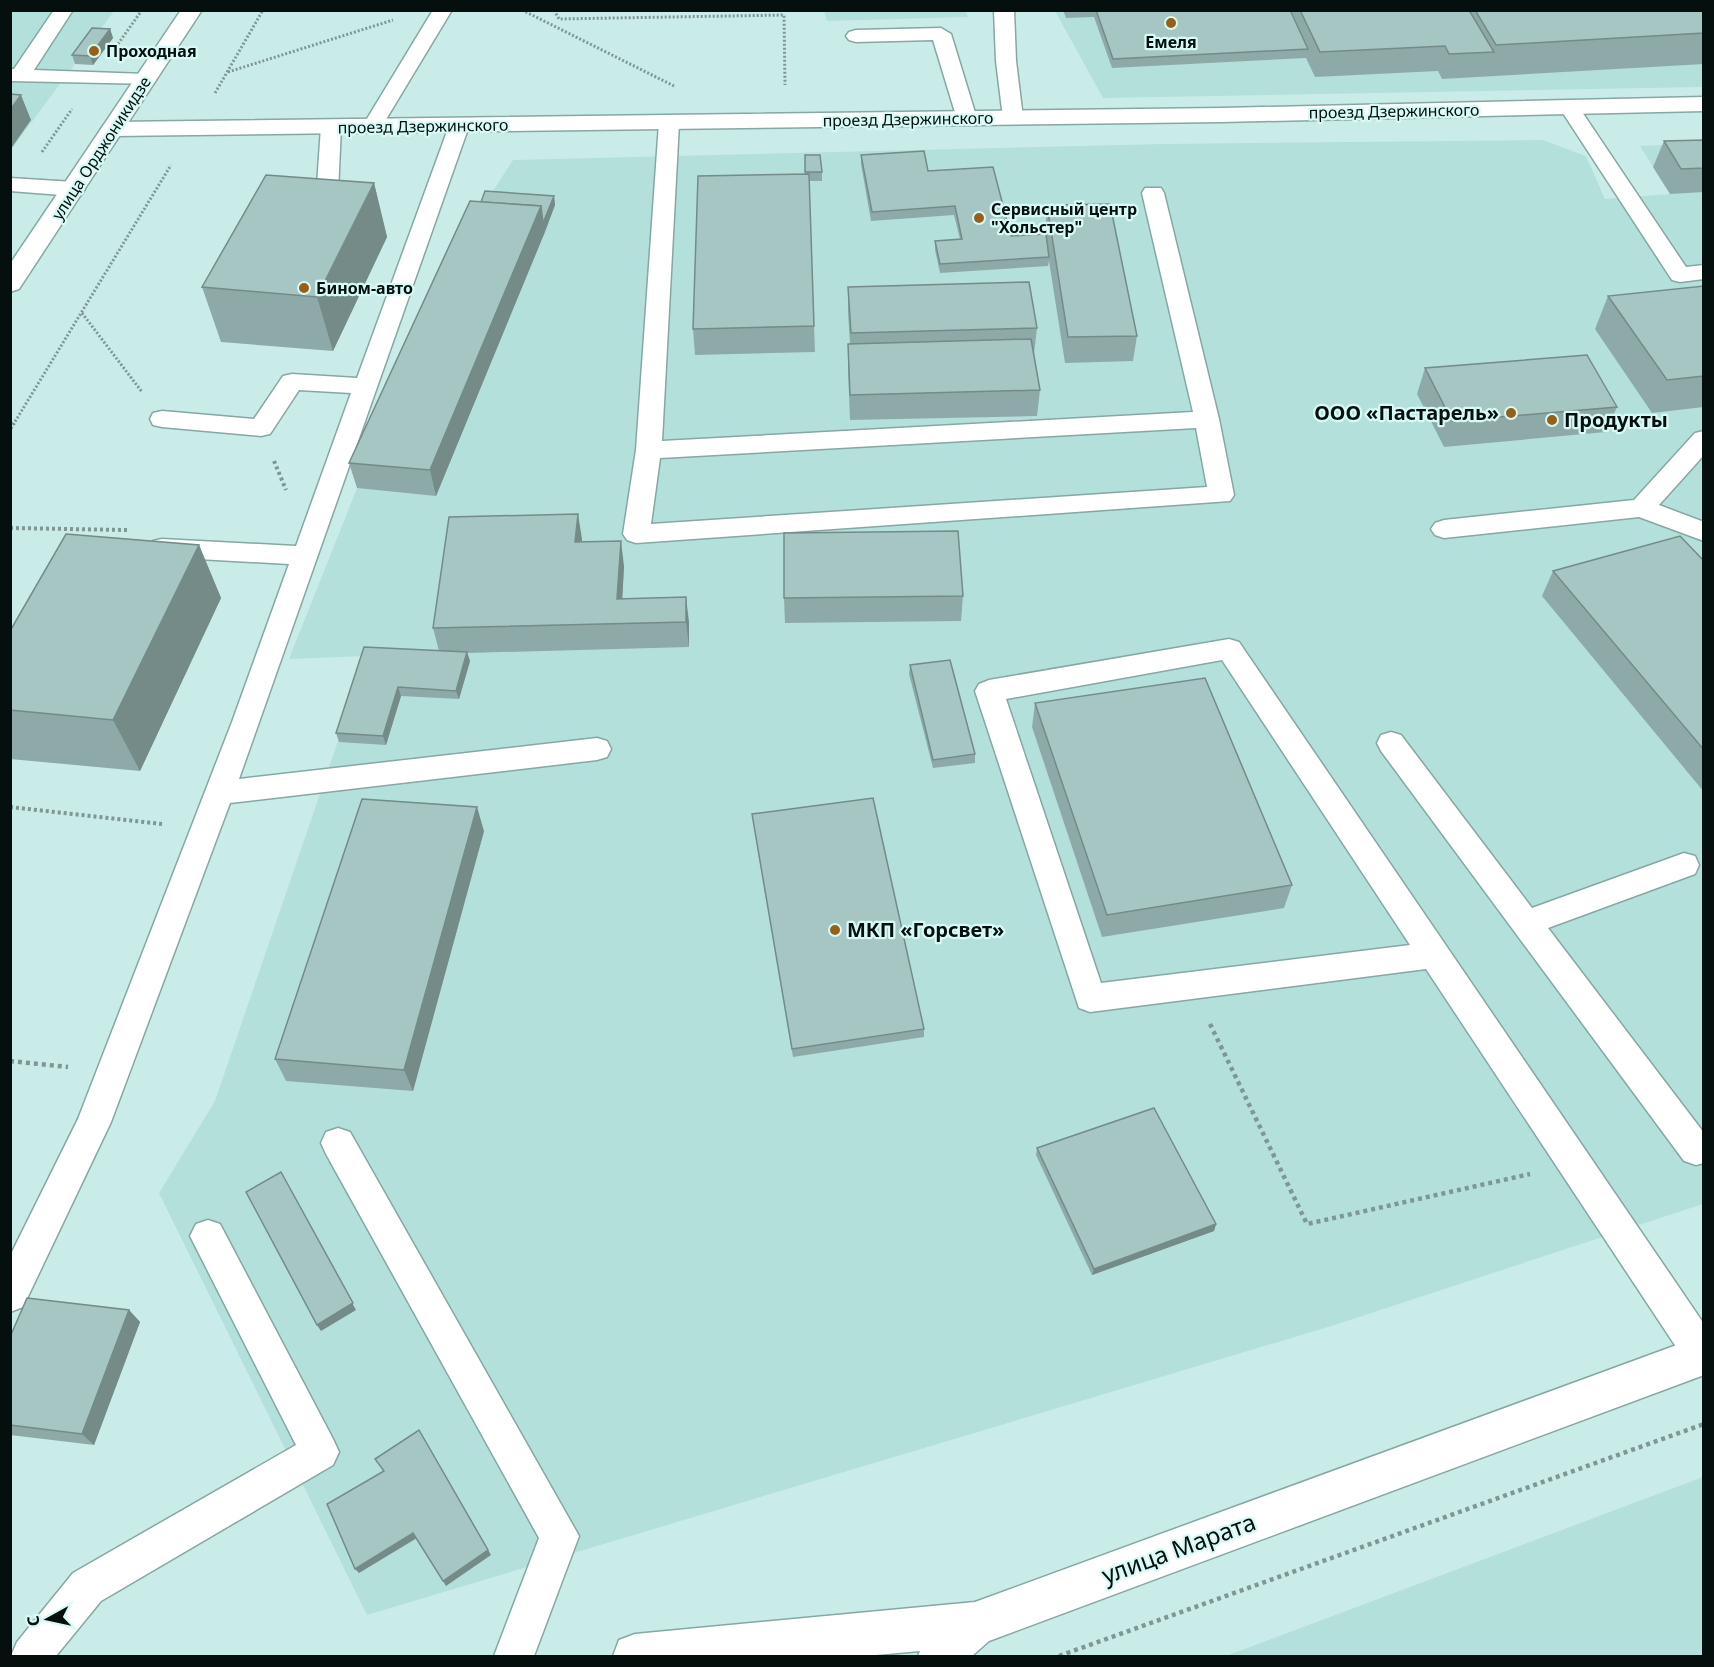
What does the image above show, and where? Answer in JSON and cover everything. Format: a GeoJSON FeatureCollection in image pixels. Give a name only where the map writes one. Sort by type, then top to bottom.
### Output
{"type":"FeatureCollection","features":[{"type":"Feature","properties":{"kind":"street","name":"улица Орджоникидзе"},"geometry":{"type":"LineString","coordinates":[[15,272],[74,189],[192,10]]}},
{"type":"Feature","properties":{"kind":"street","name":"проезд Дзержинского"},"geometry":{"type":"LineString","coordinates":[[113,129],[1013,118],[1704,104]]}},
{"type":"Feature","properties":{"kind":"street","name":"улица Марата"},"geometry":{"type":"LineString","coordinates":[[634,1656],[975,1624],[1703,1355]]}},
{"type":"Feature","properties":{"kind":"street"},"geometry":{"type":"LineString","coordinates":[[940,1656],[975,1624]]}},
{"type":"Feature","properties":{"kind":"lane"},"geometry":{"type":"LineString","coordinates":[[15,75],[64,10]]}},
{"type":"Feature","properties":{"kind":"lane"},"geometry":{"type":"LineString","coordinates":[[372,127],[443,10]]}},
{"type":"Feature","properties":{"kind":"lane"},"geometry":{"type":"LineString","coordinates":[[1004,10],[1006,61],[1013,118]]}},
{"type":"Feature","properties":{"kind":"lane"},"geometry":{"type":"LineString","coordinates":[[856,36],[941,34],[968,118]]}},
{"type":"Feature","properties":{"kind":"lane"},"geometry":{"type":"LineString","coordinates":[[15,75],[146,80]]}},
{"type":"Feature","properties":{"kind":"lane"},"geometry":{"type":"LineString","coordinates":[[1569,107],[1680,275],[1704,272]]}},
{"type":"Feature","properties":{"kind":"lane"},"geometry":{"type":"LineString","coordinates":[[669,123],[649,450],[636,534],[1221,495],[1207,419],[1153,193]]}},
{"type":"Feature","properties":{"kind":"lane"},"geometry":{"type":"LineString","coordinates":[[10,1295],[94,1122],[219,793],[459,126]]}},
{"type":"Feature","properties":{"kind":"lane"},"geometry":{"type":"LineString","coordinates":[[326,214],[332,127]]}},
{"type":"Feature","properties":{"kind":"lane"},"geometry":{"type":"LineString","coordinates":[[10,184],[74,189]]}},
{"type":"Feature","properties":{"kind":"lane"},"geometry":{"type":"LineString","coordinates":[[162,419],[261,428],[292,382],[367,386]]}},
{"type":"Feature","properties":{"kind":"lane"},"geometry":{"type":"LineString","coordinates":[[649,450],[1207,419]]}},
{"type":"Feature","properties":{"kind":"lane"},"geometry":{"type":"LineString","coordinates":[[1641,508],[1704,439]]}},
{"type":"Feature","properties":{"kind":"lane"},"geometry":{"type":"LineString","coordinates":[[1444,529],[1641,508],[1704,532]]}},
{"type":"Feature","properties":{"kind":"lane"},"geometry":{"type":"LineString","coordinates":[[150,548],[305,556]]}},
{"type":"Feature","properties":{"kind":"lane"},"geometry":{"type":"LineString","coordinates":[[1435,955],[1090,998],[989,690],[1229,649],[1576,1164],[1703,1355]]}},
{"type":"Feature","properties":{"kind":"lane"},"geometry":{"type":"LineString","coordinates":[[1391,742],[1696,1150]]}},
{"type":"Feature","properties":{"kind":"lane"},"geometry":{"type":"LineString","coordinates":[[219,793],[597,749]]}},
{"type":"Feature","properties":{"kind":"lane"},"geometry":{"type":"LineString","coordinates":[[1526,923],[1684,865]]}},
{"type":"Feature","properties":{"kind":"lane"},"geometry":{"type":"LineString","coordinates":[[338,1143],[559,1536],[514,1656]]}},
{"type":"Feature","properties":{"kind":"lane"},"geometry":{"type":"LineString","coordinates":[[32,1656],[87,1587],[320,1452],[208,1236]]}},
{"type":"Feature","properties":{"kind":"path"},"geometry":{"type":"LineString","coordinates":[[210,102],[264,10]]}},
{"type":"Feature","properties":{"kind":"path"},"geometry":{"type":"LineString","coordinates":[[522,10],[682,91]]}},
{"type":"Feature","properties":{"kind":"path"},"geometry":{"type":"LineString","coordinates":[[554,10],[559,19],[783,15],[786,121]]}},
{"type":"Feature","properties":{"kind":"path"},"geometry":{"type":"LineString","coordinates":[[228,72],[401,17]]}},
{"type":"Feature","properties":{"kind":"path"},"geometry":{"type":"LineString","coordinates":[[10,429],[171,165]]}},
{"type":"Feature","properties":{"kind":"path"},"geometry":{"type":"LineString","coordinates":[[82,313],[162,419]]}},
{"type":"Feature","properties":{"kind":"path"},"geometry":{"type":"LineString","coordinates":[[10,528],[141,530],[150,548]]}},
{"type":"Feature","properties":{"kind":"path"},"geometry":{"type":"LineString","coordinates":[[10,807],[205,828]]}},
{"type":"Feature","properties":{"kind":"path"},"geometry":{"type":"LineString","coordinates":[[1192,985],[1307,1224],[1576,1164]]}},
{"type":"Feature","properties":{"kind":"path"},"geometry":{"type":"LineString","coordinates":[[10,1062],[113,1071]]}},
{"type":"Feature","properties":{"kind":"path"},"geometry":{"type":"LineString","coordinates":[[1059,1656],[1704,1424]]}},
{"type":"Feature","properties":{"kind":"shaded area"},"geometry":{"type":"Polygon","coordinates":[[[11,11],[114,11],[11,150],[11,11]]]}},
{"type":"Feature","properties":{"kind":"shaded area"},"geometry":{"type":"Polygon","coordinates":[[[824,11],[966,11],[968,17],[827,21],[824,11]]]}},
{"type":"Feature","properties":{"kind":"shaded area"},"geometry":{"type":"Polygon","coordinates":[[[1055,11],[1703,11],[1703,87],[1103,98],[1055,11]]]}},
{"type":"Feature","properties":{"kind":"shaded area"},"geometry":{"type":"Polygon","coordinates":[[[1543,140],[1586,156],[1605,199],[1670,194],[1640,146],[1703,143],[1703,1204],[1338,1324],[367,1615],[159,1193],[215,1101],[367,656],[289,659],[357,488],[487,200],[513,160],[1161,144],[1543,140]]]}},
{"type":"Feature","properties":{"kind":"shaded area"},"geometry":{"type":"Polygon","coordinates":[[[1703,1477],[1703,1656],[1226,1656],[1703,1477]]]}},
{"type":"Feature","properties":{"kind":"building"},"geometry":{"type":"Polygon","coordinates":[[[1096,10],[1290,10],[1308,49],[1113,59],[1096,10]]]}},
{"type":"Feature","properties":{"kind":"building"},"geometry":{"type":"Polygon","coordinates":[[[1300,10],[1469,10],[1494,52],[1449,54],[1445,46],[1320,52],[1300,10]]]}},
{"type":"Feature","properties":{"kind":"building"},"geometry":{"type":"Polygon","coordinates":[[[1475,10],[1704,10],[1704,33],[1496,45],[1475,10]]]}},
{"type":"Feature","properties":{"kind":"building"},"geometry":{"type":"Polygon","coordinates":[[[92,28],[110,29],[90,56],[72,55],[92,28]]]}},
{"type":"Feature","properties":{"kind":"building"},"geometry":{"type":"Polygon","coordinates":[[[10,94],[21,95],[10,110],[10,94]]]}},
{"type":"Feature","properties":{"kind":"building"},"geometry":{"type":"Polygon","coordinates":[[[1704,140],[1704,168],[1681,169],[1664,141],[1704,140]]]}},
{"type":"Feature","properties":{"kind":"building","name":"Сервисный центр \"Хольстер\""},"geometry":{"type":"Polygon","coordinates":[[[924,151],[928,171],[993,167],[1011,236],[1046,234],[1049,257],[940,264],[935,241],[962,239],[955,206],[872,212],[861,155],[924,151]]]}},
{"type":"Feature","properties":{"kind":"building"},"geometry":{"type":"Polygon","coordinates":[[[805,155],[820,155],[822,172],[805,172],[805,155]]]}},
{"type":"Feature","properties":{"kind":"building"},"geometry":{"type":"Polygon","coordinates":[[[809,174],[814,326],[693,329],[698,176],[809,174]]]}},
{"type":"Feature","properties":{"kind":"building"},"geometry":{"type":"Polygon","coordinates":[[[266,175],[374,183],[317,297],[202,287],[266,175]]]}},
{"type":"Feature","properties":{"kind":"building"},"geometry":{"type":"Polygon","coordinates":[[[485,191],[554,196],[543,223],[541,206],[481,202],[485,191]]]}},
{"type":"Feature","properties":{"kind":"building"},"geometry":{"type":"Polygon","coordinates":[[[470,201],[541,206],[430,470],[349,463],[470,201]]]}},
{"type":"Feature","properties":{"kind":"building"},"geometry":{"type":"Polygon","coordinates":[[[1110,204],[1137,336],[1068,337],[1047,205],[1110,204]]]}},
{"type":"Feature","properties":{"kind":"building"},"geometry":{"type":"Polygon","coordinates":[[[1029,282],[1037,328],[851,333],[848,287],[1029,282]]]}},
{"type":"Feature","properties":{"kind":"building"},"geometry":{"type":"Polygon","coordinates":[[[1704,286],[1704,376],[1667,380],[1608,296],[1704,286]]]}},
{"type":"Feature","properties":{"kind":"building"},"geometry":{"type":"Polygon","coordinates":[[[1031,339],[1040,390],[850,395],[848,344],[1031,339]]]}},
{"type":"Feature","properties":{"kind":"building"},"geometry":{"type":"Polygon","coordinates":[[[1587,355],[1617,407],[1452,421],[1425,368],[1587,355]]]}},
{"type":"Feature","properties":{"kind":"building"},"geometry":{"type":"Polygon","coordinates":[[[578,514],[575,542],[621,541],[617,599],[686,597],[686,622],[433,628],[449,517],[578,514]]]}},
{"type":"Feature","properties":{"kind":"building"},"geometry":{"type":"Polygon","coordinates":[[[958,531],[963,596],[784,598],[784,533],[958,531]]]}},
{"type":"Feature","properties":{"kind":"building"},"geometry":{"type":"Polygon","coordinates":[[[66,534],[199,545],[113,720],[10,710],[10,631],[66,534]]]}},
{"type":"Feature","properties":{"kind":"building"},"geometry":{"type":"Polygon","coordinates":[[[1680,536],[1704,561],[1704,750],[1553,571],[1680,536]]]}},
{"type":"Feature","properties":{"kind":"building"},"geometry":{"type":"Polygon","coordinates":[[[364,647],[467,652],[456,691],[398,687],[383,736],[336,733],[364,647]]]}},
{"type":"Feature","properties":{"kind":"building"},"geometry":{"type":"Polygon","coordinates":[[[950,660],[975,754],[933,760],[910,665],[950,660]]]}},
{"type":"Feature","properties":{"kind":"building"},"geometry":{"type":"Polygon","coordinates":[[[1205,678],[1292,885],[1107,915],[1035,703],[1205,678]]]}},
{"type":"Feature","properties":{"kind":"building","name":"МКП «Горсвет»"},"geometry":{"type":"Polygon","coordinates":[[[873,798],[924,1029],[792,1049],[752,814],[873,798]]]}},
{"type":"Feature","properties":{"kind":"building"},"geometry":{"type":"Polygon","coordinates":[[[362,799],[477,807],[404,1070],[275,1059],[362,799]]]}},
{"type":"Feature","properties":{"kind":"building"},"geometry":{"type":"Polygon","coordinates":[[[1154,1108],[1216,1224],[1094,1269],[1037,1148],[1154,1108]]]}},
{"type":"Feature","properties":{"kind":"building"},"geometry":{"type":"Polygon","coordinates":[[[281,1172],[353,1303],[317,1325],[246,1192],[281,1172]]]}},
{"type":"Feature","properties":{"kind":"building"},"geometry":{"type":"Polygon","coordinates":[[[27,1298],[129,1310],[82,1434],[10,1425],[10,1337],[27,1298]]]}},
{"type":"Feature","properties":{"kind":"building"},"geometry":{"type":"Polygon","coordinates":[[[419,1430],[488,1550],[443,1581],[413,1533],[355,1569],[327,1504],[384,1471],[375,1459],[419,1430]]]}},
{"type":"Feature","properties":{"kind":"place","name":"Емеля"},"geometry":{"type":"Point","coordinates":[1171,23]}},
{"type":"Feature","properties":{"kind":"place","name":"Проходная"},"geometry":{"type":"Point","coordinates":[94,51]}},
{"type":"Feature","properties":{"kind":"place","name":"Сервисный центр \"Хольстер\""},"geometry":{"type":"Point","coordinates":[979,218]}},
{"type":"Feature","properties":{"kind":"place","name":"Бином-авто"},"geometry":{"type":"Point","coordinates":[304,288]}},
{"type":"Feature","properties":{"kind":"place","name":"ООО «Пастарель»"},"geometry":{"type":"Point","coordinates":[1511,413]}},
{"type":"Feature","properties":{"kind":"place","name":"Продукты"},"geometry":{"type":"Point","coordinates":[1552,420]}},
{"type":"Feature","properties":{"kind":"place","name":"МКП «Горсвет»"},"geometry":{"type":"Point","coordinates":[835,930]}}]}
